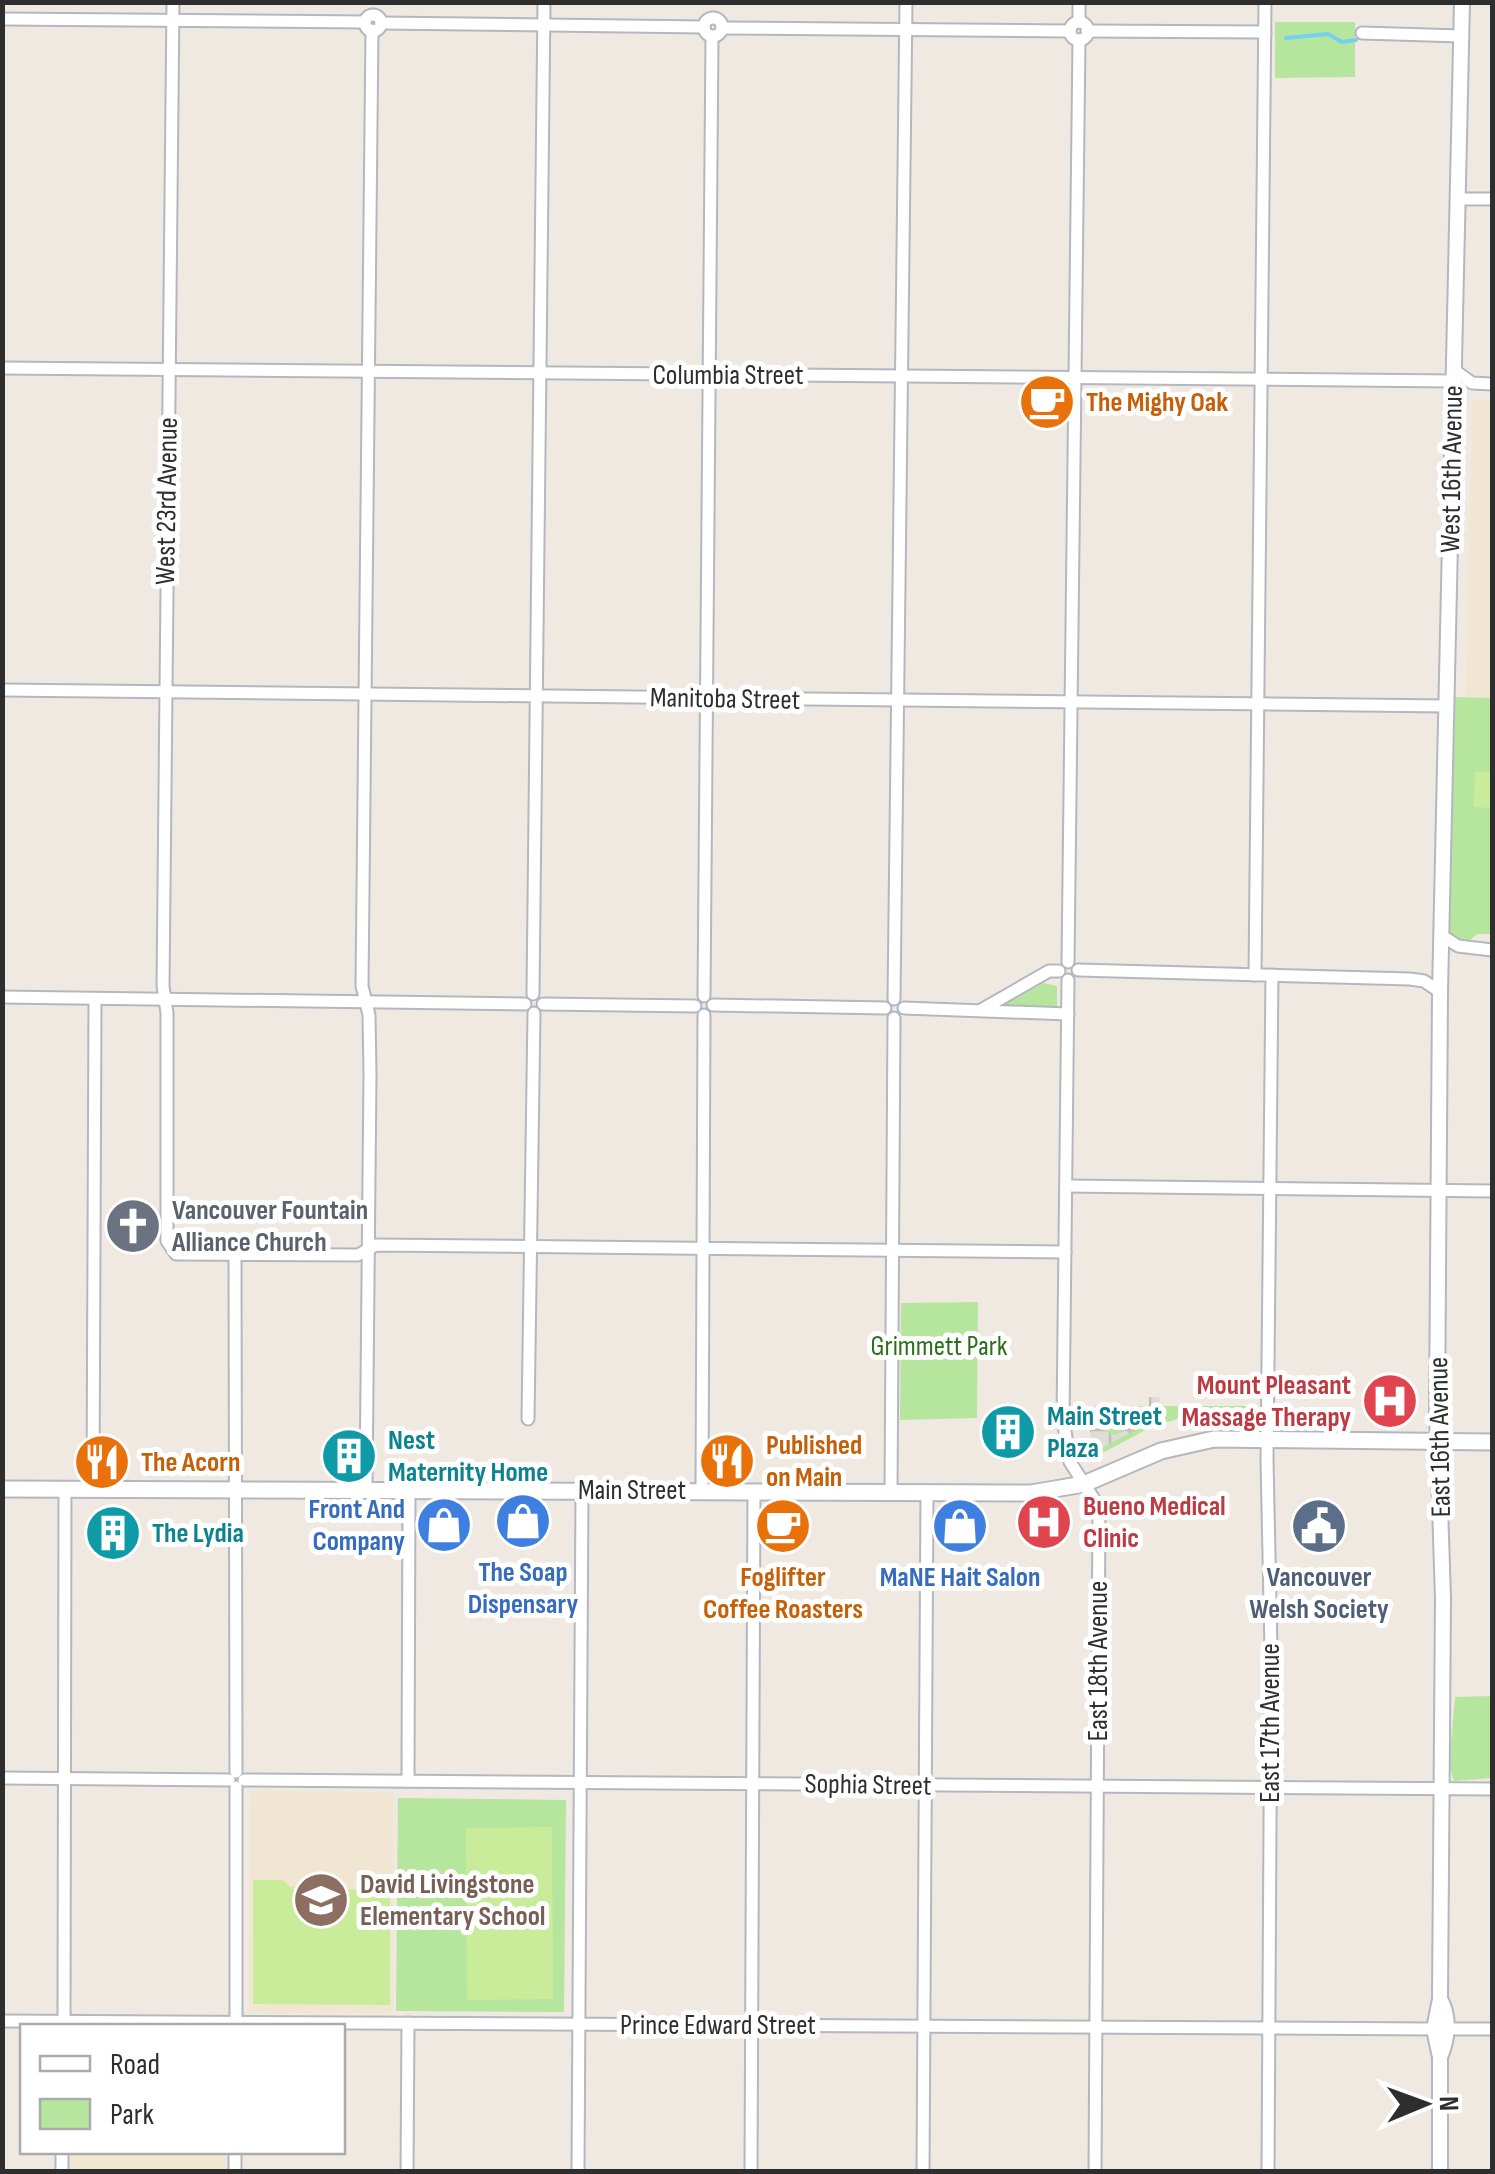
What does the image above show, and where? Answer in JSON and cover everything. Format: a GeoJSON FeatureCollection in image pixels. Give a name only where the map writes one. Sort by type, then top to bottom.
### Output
{"type":"FeatureCollection","features":[{"type":"Feature","properties":{"kind":"main road","name":"Main Street"},"geometry":{"type":"LineString","coordinates":[[2,1489],[1031,1493],[1084,1484],[1176,1447],[1214,1439],[1492,1442]]}},
{"type":"Feature","properties":{"kind":"street","name":"West 23rd Avenue"},"geometry":{"type":"LineString","coordinates":[[172,2],[165,693],[167,1241],[176,1254],[235,1254]]}},
{"type":"Feature","properties":{"kind":"street"},"geometry":{"type":"LineString","coordinates":[[528,1419],[544,2]]}},
{"type":"Feature","properties":{"kind":"street"},"geometry":{"type":"LineString","coordinates":[[702,1490],[712,2]]}},
{"type":"Feature","properties":{"kind":"street"},"geometry":{"type":"LineString","coordinates":[[890,1492],[906,2]]}},
{"type":"Feature","properties":{"kind":"street","name":"East 18th Avenue"},"geometry":{"type":"LineString","coordinates":[[1079,2],[1063,1419],[1070,1462],[1099,1507],[1096,2172]]}},
{"type":"Feature","properties":{"kind":"street"},"geometry":{"type":"LineString","coordinates":[[1256,975],[1266,2]]}},
{"type":"Feature","properties":{"kind":"street","name":"West 16th Avenue"},"geometry":{"type":"LineString","coordinates":[[1441,935],[1462,2]]}},
{"type":"Feature","properties":{"kind":"street"},"geometry":{"type":"LineString","coordinates":[[2,19],[373,19],[544,25],[1265,32]]}},
{"type":"Feature","properties":{"kind":"street"},"geometry":{"type":"LineString","coordinates":[[366,1488],[369,1015],[362,986],[373,19]]}},
{"type":"Feature","properties":{"kind":"street"},"geometry":{"type":"LineString","coordinates":[[1362,34],[1461,36]]}},
{"type":"Feature","properties":{"kind":"street"},"geometry":{"type":"LineString","coordinates":[[1458,199],[1492,200]]}},
{"type":"Feature","properties":{"kind":"street","name":"Columbia Street"},"geometry":{"type":"LineString","coordinates":[[2,368],[1454,382]]}},
{"type":"Feature","properties":{"kind":"street"},"geometry":{"type":"LineString","coordinates":[[1454,382],[1492,384]]}},
{"type":"Feature","properties":{"kind":"street"},"geometry":{"type":"LineString","coordinates":[[1454,382],[1472,383]]}},
{"type":"Feature","properties":{"kind":"street","name":"Manitoba Street"},"geometry":{"type":"LineString","coordinates":[[2,690],[1447,706]]}},
{"type":"Feature","properties":{"kind":"street"},"geometry":{"type":"LineString","coordinates":[[1441,935],[1458,946],[1486,950]]}},
{"type":"Feature","properties":{"kind":"street","name":"East 16th Avenue"},"geometry":{"type":"LineString","coordinates":[[1440,2172],[1441,935]]}},
{"type":"Feature","properties":{"kind":"street"},"geometry":{"type":"LineString","coordinates":[[981,1010],[1049,971],[1410,979],[1424,981],[1440,992]]}},
{"type":"Feature","properties":{"kind":"street","name":"East 17th Avenue"},"geometry":{"type":"LineString","coordinates":[[1268,2172],[1272,976]]}},
{"type":"Feature","properties":{"kind":"street"},"geometry":{"type":"LineString","coordinates":[[2,997],[894,1008],[1068,1014]]}},
{"type":"Feature","properties":{"kind":"street"},"geometry":{"type":"LineString","coordinates":[[92,1489],[95,999]]}},
{"type":"Feature","properties":{"kind":"street"},"geometry":{"type":"LineString","coordinates":[[1066,1186],[1492,1191]]}},
{"type":"Feature","properties":{"kind":"street"},"geometry":{"type":"LineString","coordinates":[[236,2024],[235,1254],[360,1255],[376,1246],[1065,1252]]}},
{"type":"Feature","properties":{"kind":"street"},"geometry":{"type":"LineString","coordinates":[[64,1489],[64,2024]]}},
{"type":"Feature","properties":{"kind":"street"},"geometry":{"type":"LineString","coordinates":[[408,1781],[409,1489]]}},
{"type":"Feature","properties":{"kind":"street"},"geometry":{"type":"LineString","coordinates":[[578,2172],[582,1490]]}},
{"type":"Feature","properties":{"kind":"street"},"geometry":{"type":"LineString","coordinates":[[751,2172],[754,1490]]}},
{"type":"Feature","properties":{"kind":"street"},"geometry":{"type":"LineString","coordinates":[[923,2172],[927,1492]]}},
{"type":"Feature","properties":{"kind":"street","name":"Sophia Street"},"geometry":{"type":"LineString","coordinates":[[2,1778],[1492,1788]]}},
{"type":"Feature","properties":{"kind":"street","name":"Prince Edward Street"},"geometry":{"type":"LineString","coordinates":[[2,2021],[1492,2029]]}},
{"type":"Feature","properties":{"kind":"street"},"geometry":{"type":"LineString","coordinates":[[407,2172],[408,2023]]}},
{"type":"Feature","properties":{"kind":"shaded area"},"geometry":{"type":"Polygon","coordinates":[[[1472,400],[1492,400],[1492,697],[1466,697],[1472,400]]]}},
{"type":"Feature","properties":{"kind":"shaded area"},"geometry":{"type":"Polygon","coordinates":[[[1149,1397],[1159,1397],[1166,1422],[1142,1427],[1095,1451],[1084,1406],[1099,1406],[1105,1431],[1114,1435],[1124,1431],[1149,1406],[1149,1397]]]}},
{"type":"Feature","properties":{"kind":"shaded area","name":"David Livingstone Elementary School"},"geometry":{"type":"Polygon","coordinates":[[[250,1791],[393,1792],[393,2013],[249,2013],[250,1791]]]}},
{"type":"Feature","properties":{"kind":"shaded area"},"geometry":{"type":"Polygon","coordinates":[[[70,2154],[226,2154],[225,2171],[70,2171],[70,2154]]]}},
{"type":"Feature","properties":{"kind":"green space"},"geometry":{"type":"Polygon","coordinates":[[[1275,22],[1355,22],[1355,77],[1275,78],[1275,22]]]}},
{"type":"Feature","properties":{"kind":"green space"},"geometry":{"type":"Polygon","coordinates":[[[1454,697],[1492,698],[1492,934],[1477,934],[1468,942],[1457,942],[1449,935],[1454,697]]]}},
{"type":"Feature","properties":{"kind":"green space"},"geometry":{"type":"Polygon","coordinates":[[[1475,772],[1492,772],[1492,808],[1474,807],[1475,772]]]}},
{"type":"Feature","properties":{"kind":"green space"},"geometry":{"type":"Polygon","coordinates":[[[1044,983],[1057,986],[1057,1009],[1002,1009],[1002,1006],[1044,983]]]}},
{"type":"Feature","properties":{"kind":"green space","name":"Grimmett Park"},"geometry":{"type":"Polygon","coordinates":[[[978,1302],[977,1418],[900,1420],[901,1303],[978,1302]]]}},
{"type":"Feature","properties":{"kind":"green space"},"geometry":{"type":"Polygon","coordinates":[[[1084,1406],[1248,1406],[1248,1414],[1187,1416],[1151,1427],[1097,1456],[1084,1406]]]}},
{"type":"Feature","properties":{"kind":"green space"},"geometry":{"type":"Polygon","coordinates":[[[1492,1696],[1492,1778],[1454,1781],[1449,1764],[1455,1697],[1492,1696]]]}},
{"type":"Feature","properties":{"kind":"green space"},"geometry":{"type":"Polygon","coordinates":[[[398,1798],[566,1800],[564,2012],[396,2011],[398,1798]]]}},
{"type":"Feature","properties":{"kind":"green space"},"geometry":{"type":"Polygon","coordinates":[[[552,1827],[553,1999],[467,2000],[466,1828],[552,1827]]]}},
{"type":"Feature","properties":{"kind":"green space"},"geometry":{"type":"Polygon","coordinates":[[[253,1880],[283,1880],[290,1887],[390,1891],[390,2005],[253,2004],[253,1880]]]}},
{"type":"Feature","properties":{"kind":"waterway"},"geometry":{"type":"LineString","coordinates":[[1286,38],[1328,34],[1342,42],[1356,40]]}},
{"type":"Feature","properties":{"kind":"place","name":"The Mighy Oak"},"geometry":{"type":"Point","coordinates":[1047,402]}},
{"type":"Feature","properties":{"kind":"place","name":"Vancouver Fountain Alliance Church"},"geometry":{"type":"Point","coordinates":[133,1226]}},
{"type":"Feature","properties":{"kind":"place","name":"Mount Pleasant Massage Therapy"},"geometry":{"type":"Point","coordinates":[1390,1401]}},
{"type":"Feature","properties":{"kind":"place","name":"Main Street Plaza"},"geometry":{"type":"Point","coordinates":[1008,1432]}},
{"type":"Feature","properties":{"kind":"place","name":"Nest Maternity Home"},"geometry":{"type":"Point","coordinates":[349,1456]}},
{"type":"Feature","properties":{"kind":"place","name":"Published on Main"},"geometry":{"type":"Point","coordinates":[727,1461]}},
{"type":"Feature","properties":{"kind":"place","name":"The Acorn"},"geometry":{"type":"Point","coordinates":[102,1462]}},
{"type":"Feature","properties":{"kind":"place","name":"The Soap Dispensary"},"geometry":{"type":"Point","coordinates":[523,1521]}},
{"type":"Feature","properties":{"kind":"place","name":"Bueno Medical Clinic"},"geometry":{"type":"Point","coordinates":[1044,1522]}},
{"type":"Feature","properties":{"kind":"place","name":"Front And Company"},"geometry":{"type":"Point","coordinates":[444,1525]}},
{"type":"Feature","properties":{"kind":"place","name":"Foglifter Coffee Roasters"},"geometry":{"type":"Point","coordinates":[783,1526]}},
{"type":"Feature","properties":{"kind":"place","name":"MaNE Hait Salon"},"geometry":{"type":"Point","coordinates":[960,1526]}},
{"type":"Feature","properties":{"kind":"place","name":"Vancouver Welsh Society"},"geometry":{"type":"Point","coordinates":[1319,1526]}},
{"type":"Feature","properties":{"kind":"place","name":"The Lydia"},"geometry":{"type":"Point","coordinates":[113,1533]}},
{"type":"Feature","properties":{"kind":"place","name":"David Livingstone Elementary School"},"geometry":{"type":"Point","coordinates":[321,1900]}}]}
